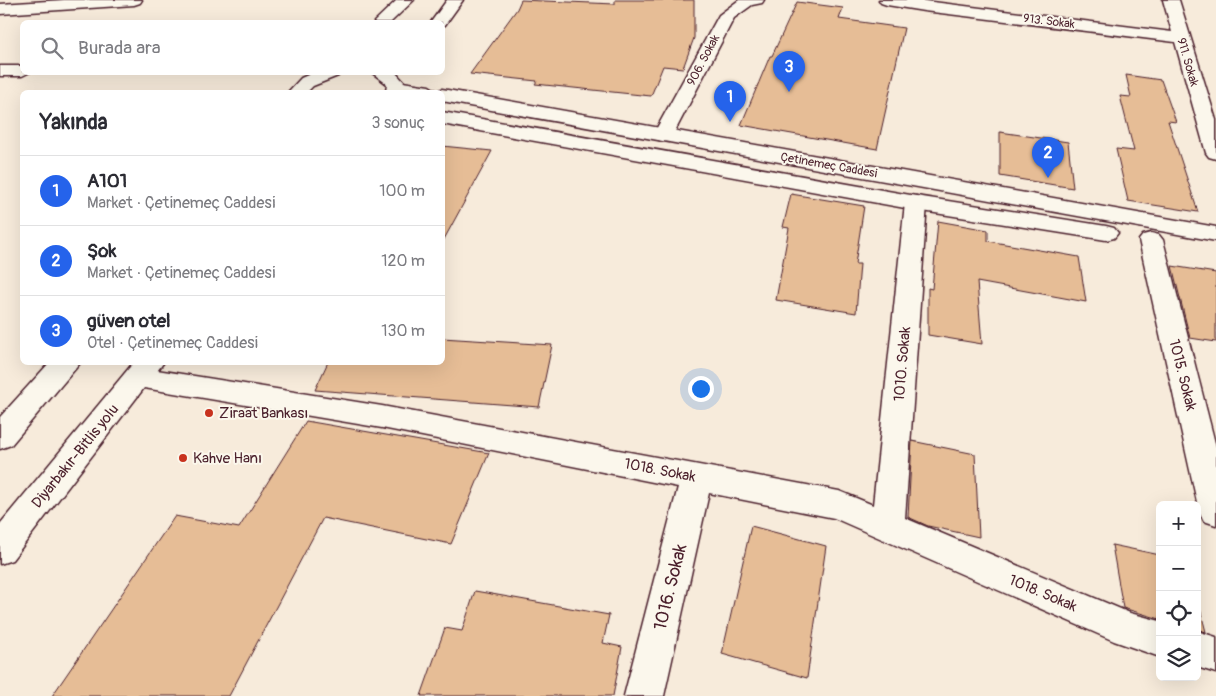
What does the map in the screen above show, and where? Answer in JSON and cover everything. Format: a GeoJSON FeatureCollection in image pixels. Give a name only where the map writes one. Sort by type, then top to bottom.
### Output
{"type":"FeatureCollection","features":[{"type":"Feature","properties":{"kind":"main road"},"geometry":{"type":"LineString","coordinates":[[0,9],[134,0]]}},
{"type":"Feature","properties":{"kind":"main road"},"geometry":{"type":"LineString","coordinates":[[384,20],[406,0]]}},
{"type":"Feature","properties":{"kind":"main road"},"geometry":{"type":"LineString","coordinates":[[440,20],[455,0]]}},
{"type":"Feature","properties":{"kind":"main road","name":"906. Sokak"},"geometry":{"type":"LineString","coordinates":[[663,135],[727,15],[748,1],[756,0]]}},
{"type":"Feature","properties":{"kind":"main road","name":"913. Sokak"},"geometry":{"type":"LineString","coordinates":[[887,0],[1074,25],[1120,28],[1181,38]]}},
{"type":"Feature","properties":{"kind":"main road","name":"911. Sokak"},"geometry":{"type":"LineString","coordinates":[[1171,0],[1216,153]]}},
{"type":"Feature","properties":{"kind":"main road"},"geometry":{"type":"LineString","coordinates":[[0,71],[20,71]]}},
{"type":"Feature","properties":{"kind":"main road"},"geometry":{"type":"LineString","coordinates":[[299,90],[307,82],[324,75]]}},
{"type":"Feature","properties":{"kind":"main road"},"geometry":{"type":"LineString","coordinates":[[393,81],[422,90]]}},
{"type":"Feature","properties":{"kind":"main road","name":"Çetinemeç Caddesi"},"geometry":{"type":"LineString","coordinates":[[445,96],[1216,234]]}},
{"type":"Feature","properties":{"kind":"main road","name":"Çetinemeç Caddesi"},"geometry":{"type":"LineString","coordinates":[[445,119],[916,203],[1216,251]]}},
{"type":"Feature","properties":{"kind":"main road","name":"1010. Sokak"},"geometry":{"type":"LineString","coordinates":[[888,526],[916,203]]}},
{"type":"Feature","properties":{"kind":"main road","name":"1015. Sokak"},"geometry":{"type":"LineString","coordinates":[[1151,240],[1216,511]]}},
{"type":"Feature","properties":{"kind":"main road"},"geometry":{"type":"LineString","coordinates":[[0,437],[64,365]]}},
{"type":"Feature","properties":{"kind":"main road","name":"1018. Sokak"},"geometry":{"type":"LineString","coordinates":[[144,370],[839,505],[1127,629],[1156,637]]}},
{"type":"Feature","properties":{"kind":"main road","name":"Diyarbakır-Bitlis yolu"},"geometry":{"type":"LineString","coordinates":[[0,549],[144,370]]}},
{"type":"Feature","properties":{"kind":"main road","name":"1016. Sokak"},"geometry":{"type":"LineString","coordinates":[[644,696],[697,478]]}},
{"type":"Feature","properties":{"kind":"main road"},"geometry":{"type":"LineString","coordinates":[[1201,650],[1216,655]]}},
{"type":"Feature","properties":{"kind":"building"},"geometry":{"type":"Polygon","coordinates":[[[521,0],[615,4],[615,0],[694,0],[694,38],[683,68],[663,66],[651,96],[535,84],[537,81],[470,74],[517,9],[521,0]]]}},
{"type":"Feature","properties":{"kind":"building"},"geometry":{"type":"Polygon","coordinates":[[[797,2],[843,8],[839,19],[904,28],[877,149],[741,125],[770,56],[772,56],[797,2]]]}},
{"type":"Feature","properties":{"kind":"building"},"geometry":{"type":"Polygon","coordinates":[[[1126,75],[1161,80],[1176,122],[1168,121],[1198,212],[1128,201],[1116,149],[1134,151],[1120,96],[1131,97],[1126,75]]]}},
{"type":"Feature","properties":{"kind":"building"},"geometry":{"type":"Polygon","coordinates":[[[1000,132],[1068,142],[1073,188],[1000,176],[1000,132]]]}},
{"type":"Feature","properties":{"kind":"building"},"geometry":{"type":"Polygon","coordinates":[[[445,146],[492,151],[445,237],[445,146]]]}},
{"type":"Feature","properties":{"kind":"building"},"geometry":{"type":"Polygon","coordinates":[[[791,194],[864,206],[855,264],[860,264],[856,313],[776,300],[789,228],[783,227],[791,194]]]}},
{"type":"Feature","properties":{"kind":"building"},"geometry":{"type":"Polygon","coordinates":[[[938,221],[988,230],[988,241],[1079,257],[1086,302],[977,282],[982,344],[928,335],[928,288],[932,289],[938,221]]]}},
{"type":"Feature","properties":{"kind":"building"},"geometry":{"type":"Polygon","coordinates":[[[1172,266],[1216,273],[1216,342],[1190,338],[1172,266]]]}},
{"type":"Feature","properties":{"kind":"building"},"geometry":{"type":"Polygon","coordinates":[[[445,338],[552,345],[539,407],[315,390],[327,365],[445,365],[445,338]]]}},
{"type":"Feature","properties":{"kind":"building"},"geometry":{"type":"Polygon","coordinates":[[[306,421],[489,453],[451,544],[323,518],[229,696],[52,696],[175,516],[239,528],[306,421]]]}},
{"type":"Feature","properties":{"kind":"building"},"geometry":{"type":"Polygon","coordinates":[[[912,441],[975,454],[979,537],[928,526],[908,517],[912,441]]]}},
{"type":"Feature","properties":{"kind":"building"},"geometry":{"type":"Polygon","coordinates":[[[751,526],[826,546],[807,678],[722,654],[751,526]]]}},
{"type":"Feature","properties":{"kind":"building"},"geometry":{"type":"Polygon","coordinates":[[[1112,545],[1156,554],[1156,618],[1123,608],[1112,545]]]}},
{"type":"Feature","properties":{"kind":"building"},"geometry":{"type":"Polygon","coordinates":[[[475,591],[609,615],[603,643],[622,647],[613,696],[421,696],[445,628],[462,631],[475,591]]]}},
{"type":"Feature","properties":{"kind":"building"},"geometry":{"type":"Polygon","coordinates":[[[1201,613],[1206,632],[1201,630],[1201,613]]]}},
{"type":"Feature","properties":{"kind":"place","name":"güven otel"},"geometry":{"type":"Point","coordinates":[789,92]}},
{"type":"Feature","properties":{"kind":"place","name":"A101"},"geometry":{"type":"Point","coordinates":[730,122]}},
{"type":"Feature","properties":{"kind":"place","name":"Şok"},"geometry":{"type":"Point","coordinates":[1048,178]}},
{"type":"Feature","properties":{"kind":"place","name":"Ziraat Bankası"},"geometry":{"type":"Point","coordinates":[209,413]}},
{"type":"Feature","properties":{"kind":"place","name":"Kahve Hanı"},"geometry":{"type":"Point","coordinates":[183,458]}}]}
